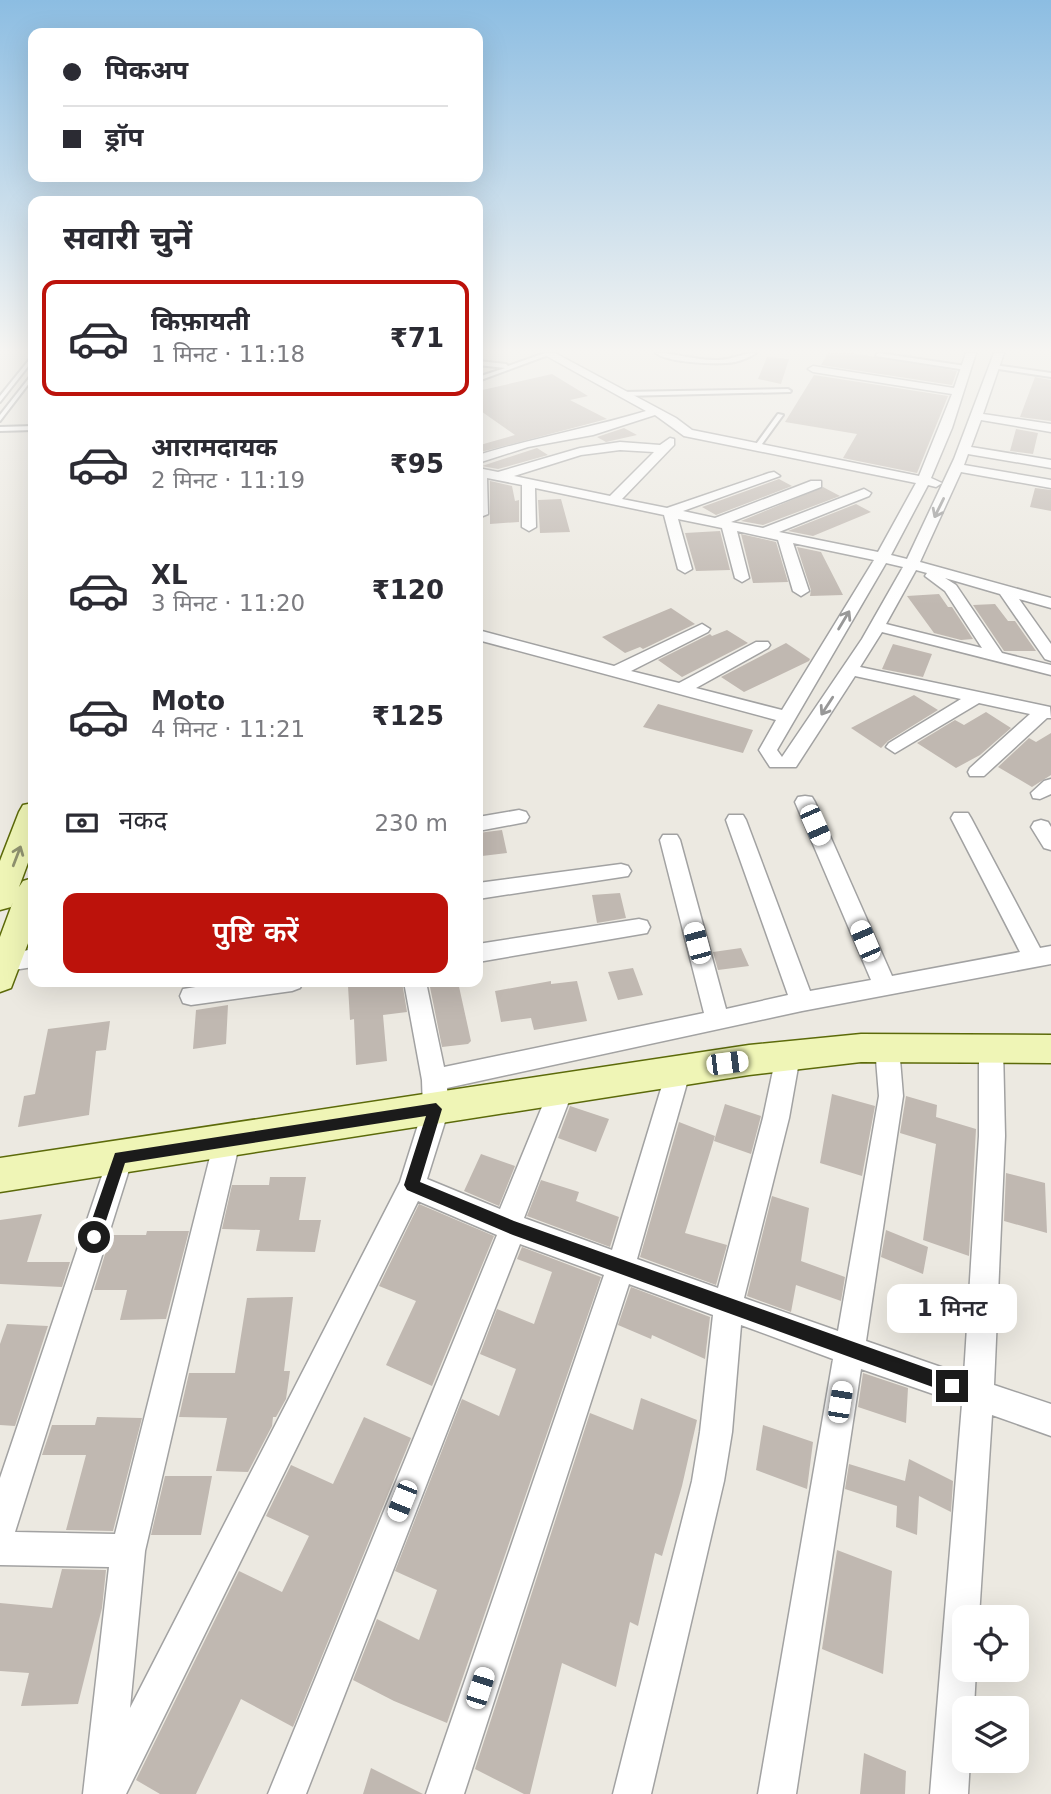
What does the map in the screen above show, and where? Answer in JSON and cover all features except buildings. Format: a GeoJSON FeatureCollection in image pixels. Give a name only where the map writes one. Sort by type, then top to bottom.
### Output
{"type":"FeatureCollection","features":[{"type":"Feature","properties":{"kind":"street"},"geometry":{"type":"LineString","coordinates":[[483,466],[526,444],[564,437]]}},
{"type":"Feature","properties":{"kind":"street"},"geometry":{"type":"LineString","coordinates":[[612,501],[675,437]]}},
{"type":"Feature","properties":{"kind":"street"},"geometry":{"type":"LineString","coordinates":[[712,437],[950,485]]}},
{"type":"Feature","properties":{"kind":"street"},"geometry":{"type":"LineString","coordinates":[[941,437],[923,480],[881,559],[768,750],[777,763],[789,763],[850,670],[912,564],[971,437]]}},
{"type":"Feature","properties":{"kind":"street"},"geometry":{"type":"LineString","coordinates":[[498,477],[569,453],[601,446],[630,444],[663,449]]}},
{"type":"Feature","properties":{"kind":"street"},"geometry":{"type":"LineString","coordinates":[[966,450],[1051,464]]}},
{"type":"Feature","properties":{"kind":"street"},"geometry":{"type":"LineString","coordinates":[[958,468],[1051,484]]}},
{"type":"Feature","properties":{"kind":"street"},"geometry":{"type":"LineString","coordinates":[[483,470],[498,477],[912,564],[1051,603]]}},
{"type":"Feature","properties":{"kind":"street"},"geometry":{"type":"LineString","coordinates":[[668,513],[774,475]]}},
{"type":"Feature","properties":{"kind":"street"},"geometry":{"type":"LineString","coordinates":[[528,483],[529,527]]}},
{"type":"Feature","properties":{"kind":"street"},"geometry":{"type":"LineString","coordinates":[[722,524],[816,484]]}},
{"type":"Feature","properties":{"kind":"street"},"geometry":{"type":"LineString","coordinates":[[765,533],[864,493]]}},
{"type":"Feature","properties":{"kind":"street"},"geometry":{"type":"LineString","coordinates":[[668,513],[685,569]]}},
{"type":"Feature","properties":{"kind":"street"},"geometry":{"type":"LineString","coordinates":[[722,524],[742,578]]}},
{"type":"Feature","properties":{"kind":"street"},"geometry":{"type":"LineString","coordinates":[[784,536],[801,591]]}},
{"type":"Feature","properties":{"kind":"street"},"geometry":{"type":"LineString","coordinates":[[912,564],[951,588],[997,658]]}},
{"type":"Feature","properties":{"kind":"street"},"geometry":{"type":"LineString","coordinates":[[1007,592],[1051,656]]}},
{"type":"Feature","properties":{"kind":"street"},"geometry":{"type":"LineString","coordinates":[[876,626],[1051,670]]}},
{"type":"Feature","properties":{"kind":"street"},"geometry":{"type":"LineString","coordinates":[[617,671],[702,629]]}},
{"type":"Feature","properties":{"kind":"street"},"geometry":{"type":"LineString","coordinates":[[483,636],[786,717]]}},
{"type":"Feature","properties":{"kind":"street"},"geometry":{"type":"LineString","coordinates":[[679,690],[762,646]]}},
{"type":"Feature","properties":{"kind":"street"},"geometry":{"type":"LineString","coordinates":[[850,670],[1047,712]]}},
{"type":"Feature","properties":{"kind":"street"},"geometry":{"type":"LineString","coordinates":[[895,747],[977,697]]}},
{"type":"Feature","properties":{"kind":"street"},"geometry":{"type":"LineString","coordinates":[[977,772],[1047,712]]}},
{"type":"Feature","properties":{"kind":"street"},"geometry":{"type":"LineString","coordinates":[[805,802],[885,987]]}},
{"type":"Feature","properties":{"kind":"street"},"geometry":{"type":"LineString","coordinates":[[483,823],[519,817]]}},
{"type":"Feature","properties":{"kind":"street"},"geometry":{"type":"LineString","coordinates":[[2,1180],[120,1157],[227,1141],[435,1094],[717,1020],[1043,957],[961,818]]}},
{"type":"Feature","properties":{"kind":"street"},"geometry":{"type":"LineString","coordinates":[[736,820],[802,1002]]}},
{"type":"Feature","properties":{"kind":"street"},"geometry":{"type":"LineString","coordinates":[[0,899],[28,825]]}},
{"type":"Feature","properties":{"kind":"street"},"geometry":{"type":"LineString","coordinates":[[670,840],[717,1020]]}},
{"type":"Feature","properties":{"kind":"street"},"geometry":{"type":"LineString","coordinates":[[483,890],[621,871]]}},
{"type":"Feature","properties":{"kind":"street"},"geometry":{"type":"LineString","coordinates":[[13,966],[28,908]]}},
{"type":"Feature","properties":{"kind":"street"},"geometry":{"type":"LineString","coordinates":[[483,952],[639,927]]}},
{"type":"Feature","properties":{"kind":"street"},"geometry":{"type":"LineString","coordinates":[[191,996],[256,987]]}},
{"type":"Feature","properties":{"kind":"street"},"geometry":{"type":"LineString","coordinates":[[104,1794],[412,1185],[435,1094],[416,987]]}},
{"type":"Feature","properties":{"kind":"street"},"geometry":{"type":"LineString","coordinates":[[435,1094],[562,1088],[679,1069],[887,1047],[1051,1049]]}},
{"type":"Feature","properties":{"kind":"street"},"geometry":{"type":"LineString","coordinates":[[777,1794],[891,1096],[887,1047]]}},
{"type":"Feature","properties":{"kind":"street"},"geometry":{"type":"LineString","coordinates":[[949,1794],[978,1394],[992,1136],[991,1048]]}},
{"type":"Feature","properties":{"kind":"street"},"geometry":{"type":"LineString","coordinates":[[632,1794],[708,1481],[716,1432],[728,1305],[776,1118],[788,1056]]}},
{"type":"Feature","properties":{"kind":"street"},"geometry":{"type":"LineString","coordinates":[[444,1794],[621,1266],[679,1069]]}},
{"type":"Feature","properties":{"kind":"street"},"geometry":{"type":"LineString","coordinates":[[287,1794],[562,1088]]}},
{"type":"Feature","properties":{"kind":"street"},"geometry":{"type":"LineString","coordinates":[[104,1794],[128,1551],[227,1141]]}},
{"type":"Feature","properties":{"kind":"street"},"geometry":{"type":"LineString","coordinates":[[0,1528],[120,1157]]}},
{"type":"Feature","properties":{"kind":"street"},"geometry":{"type":"LineString","coordinates":[[412,1185],[510,1227],[1051,1420]]}},
{"type":"Feature","properties":{"kind":"street"},"geometry":{"type":"LineString","coordinates":[[0,1548],[128,1551]]}},
{"type":"Feature","properties":{"kind":"lane"},"geometry":{"type":"LineString","coordinates":[[757,447],[764,437]]}},
{"type":"Feature","properties":{"kind":"route"},"geometry":{"type":"LineString","coordinates":[[94,1237],[120,1157],[436,1109],[412,1185],[513,1228],[952,1386]]}}]}
